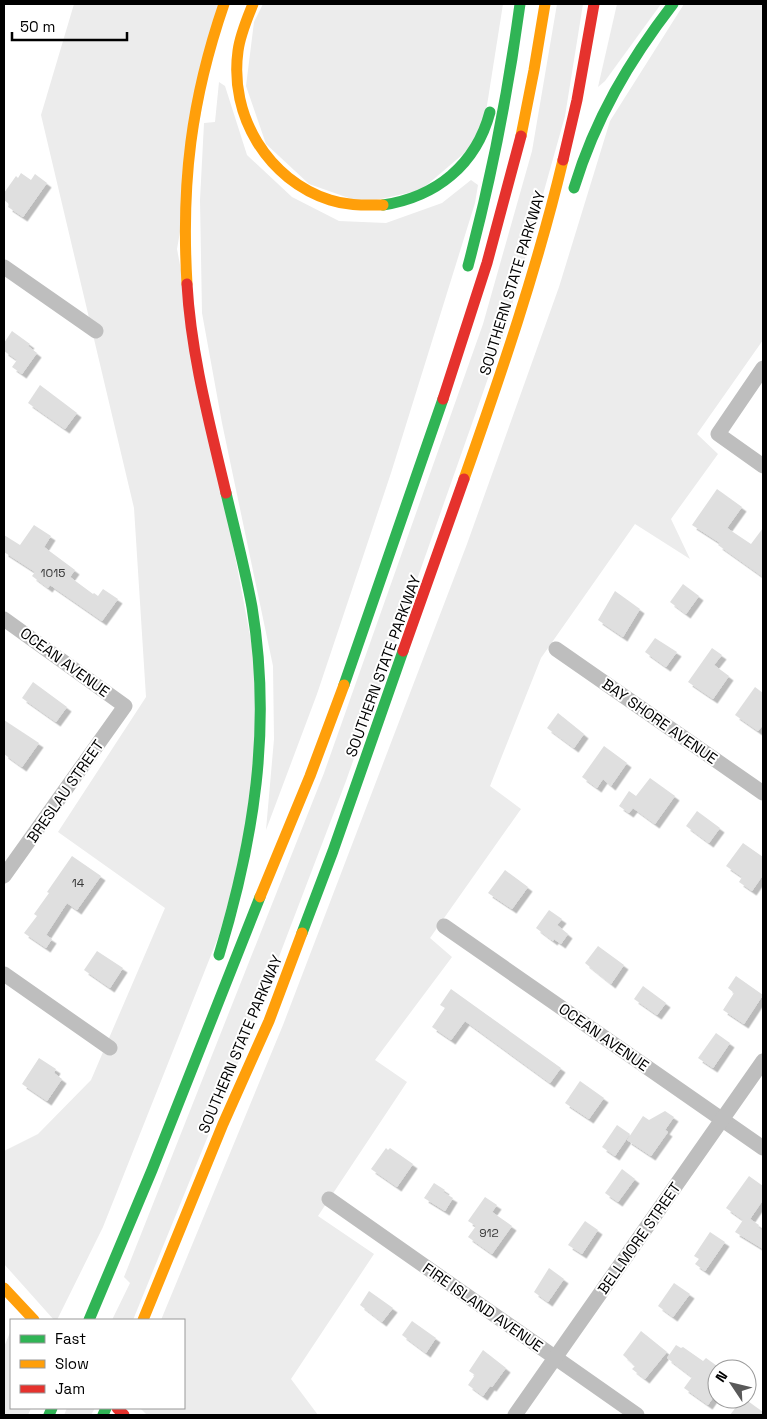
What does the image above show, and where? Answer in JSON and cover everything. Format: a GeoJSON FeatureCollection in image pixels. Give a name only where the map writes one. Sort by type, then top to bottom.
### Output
{"type":"FeatureCollection","features":[{"type":"Feature","properties":{"kind":"main road"},"geometry":{"type":"LineString","coordinates":[[215,970],[234,905],[249,837],[258,779],[261,714],[258,650],[252,608],[196,354],[185,262],[186,186],[191,136],[204,71],[224,4]]}},
{"type":"Feature","properties":{"kind":"main road"},"geometry":{"type":"LineString","coordinates":[[253,4],[242,34],[238,59],[237,83],[243,115],[257,143],[276,168],[294,182],[315,194],[346,204],[376,207],[392,205],[422,196],[445,181],[472,154],[485,129],[493,101]]}},
{"type":"Feature","properties":{"kind":"main road"},"geometry":{"type":"LineString","coordinates":[[465,277],[494,157],[509,80],[520,4]]}},
{"type":"Feature","properties":{"kind":"main road","name":"SOUTHERN STATE PARKWAY"},"geometry":{"type":"LineString","coordinates":[[89,1319],[192,1071],[253,913],[296,813],[473,311],[500,221],[524,128],[545,4]]}},
{"type":"Feature","properties":{"kind":"main road","name":"SOUTHERN STATE PARKWAY"},"geometry":{"type":"LineString","coordinates":[[143,1319],[223,1124],[272,1012],[333,851],[410,636],[510,346],[533,275],[558,184],[577,100],[594,4]]}},
{"type":"Feature","properties":{"kind":"main road"},"geometry":{"type":"LineString","coordinates":[[571,198],[585,154],[604,109],[642,45],[673,4]]}},
{"type":"Feature","properties":{"kind":"main road"},"geometry":{"type":"LineString","coordinates":[[510,346],[546,272]]}},
{"type":"Feature","properties":{"kind":"main road","name":"SOUTHERN STATE PARKWAY"},"geometry":{"type":"LineString","coordinates":[[253,913],[284,808]]}},
{"type":"Feature","properties":{"kind":"main road"},"geometry":{"type":"LineString","coordinates":[[192,1071],[208,998]]}},
{"type":"Feature","properties":{"kind":"main road"},"geometry":{"type":"LineString","coordinates":[[4,1288],[33,1319]]}},
{"type":"Feature","properties":{"kind":"street"},"geometry":{"type":"LineString","coordinates":[[4,267],[96,331]]}},
{"type":"Feature","properties":{"kind":"street"},"geometry":{"type":"LineString","coordinates":[[763,368],[718,434],[763,466]]}},
{"type":"Feature","properties":{"kind":"street","name":"OCEAN AVENUE"},"geometry":{"type":"LineString","coordinates":[[4,619],[125,706]]}},
{"type":"Feature","properties":{"kind":"street","name":"BAY SHORE AVENUE"},"geometry":{"type":"LineString","coordinates":[[556,649],[763,793]]}},
{"type":"Feature","properties":{"kind":"street","name":"BRESLAU STREET"},"geometry":{"type":"LineString","coordinates":[[4,876],[125,706]]}},
{"type":"Feature","properties":{"kind":"street","name":"OCEAN AVENUE"},"geometry":{"type":"LineString","coordinates":[[444,926],[763,1148]]}},
{"type":"Feature","properties":{"kind":"street"},"geometry":{"type":"LineString","coordinates":[[4,974],[110,1048]]}},
{"type":"Feature","properties":{"kind":"street","name":"BELLMORE STREET"},"geometry":{"type":"LineString","coordinates":[[515,1415],[763,1061]]}},
{"type":"Feature","properties":{"kind":"street","name":"FIRE ISLAND AVENUE"},"geometry":{"type":"LineString","coordinates":[[329,1200],[637,1415]]}},
{"type":"Feature","properties":{"kind":"shaded area"},"geometry":{"type":"Polygon","coordinates":[[[74,4],[220,4],[177,249],[259,683],[252,820],[219,935],[103,1227],[57,1319],[53,1319],[4,1264],[4,1151],[38,1134],[91,1080],[165,908],[58,832],[146,697],[134,508],[41,115],[74,4]]]}},
{"type":"Feature","properties":{"kind":"shaded area"},"geometry":{"type":"Polygon","coordinates":[[[263,4],[503,4],[485,118],[469,149],[421,190],[363,203],[309,184],[266,144],[246,86],[254,22],[263,4]]]}},
{"type":"Feature","properties":{"kind":"shaded area"},"geometry":{"type":"Polygon","coordinates":[[[557,4],[583,4],[565,116],[505,330],[346,781],[248,1038],[133,1319],[112,1319],[130,1283],[124,1277],[324,773],[483,324],[532,151],[557,4]]]}},
{"type":"Feature","properties":{"kind":"shaded area"},"geometry":{"type":"Polygon","coordinates":[[[617,4],[661,4],[605,81],[598,87],[617,4]]]}},
{"type":"Feature","properties":{"kind":"shaded area"},"geometry":{"type":"Polygon","coordinates":[[[684,4],[763,4],[763,340],[697,434],[718,454],[671,519],[690,559],[635,524],[541,658],[490,786],[521,809],[430,938],[452,957],[375,1060],[407,1082],[318,1216],[374,1254],[291,1379],[318,1415],[147,1415],[141,1409],[185,1409],[185,1319],[161,1319],[283,1025],[467,544],[559,287],[610,121],[684,4]]]}},
{"type":"Feature","properties":{"kind":"shaded area"},"geometry":{"type":"Polygon","coordinates":[[[219,82],[225,86],[247,155],[292,197],[339,221],[386,223],[442,203],[471,180],[478,185],[475,203],[391,473],[317,694],[266,830],[274,739],[273,666],[222,423],[202,313],[200,200],[204,123],[215,122],[219,82]]]}},
{"type":"Feature","properties":{"kind":"shaded area"},"geometry":{"type":"Polygon","coordinates":[[[10,1332],[10,1409],[31,1409],[28,1415],[4,1415],[4,1347],[10,1332]]]}},
{"type":"Feature","properties":{"kind":"shaded area"},"geometry":{"type":"Polygon","coordinates":[[[67,1409],[94,1409],[91,1415],[64,1415],[67,1409]]]}},
{"type":"Feature","properties":{"kind":"building"},"geometry":{"type":"Polygon","coordinates":[[[21,173],[31,180],[35,174],[47,183],[23,217],[8,207],[9,204],[4,200],[4,193],[16,176],[18,178],[21,173]]]}},
{"type":"Feature","properties":{"kind":"building"},"geometry":{"type":"Polygon","coordinates":[[[12,331],[30,344],[28,346],[37,353],[22,374],[12,367],[17,360],[4,351],[4,343],[12,331]]]}},
{"type":"Feature","properties":{"kind":"building"},"geometry":{"type":"Polygon","coordinates":[[[40,385],[77,413],[65,429],[28,403],[40,385]]]}},
{"type":"Feature","properties":{"kind":"building"},"geometry":{"type":"Polygon","coordinates":[[[717,489],[742,507],[727,528],[751,544],[763,528],[763,577],[718,545],[720,543],[692,525],[717,489]]]}},
{"type":"Feature","properties":{"kind":"building"},"geometry":{"type":"Polygon","coordinates":[[[34,525],[51,536],[44,547],[75,570],[70,577],[93,594],[98,596],[103,589],[118,599],[102,621],[50,585],[48,588],[32,576],[35,572],[4,552],[4,535],[20,545],[34,525]]]}},
{"type":"Feature","properties":{"kind":"building"},"geometry":{"type":"Polygon","coordinates":[[[683,584],[699,596],[686,614],[670,602],[683,584]]]}},
{"type":"Feature","properties":{"kind":"building"},"geometry":{"type":"Polygon","coordinates":[[[615,591],[640,609],[623,637],[598,620],[615,591]]]}},
{"type":"Feature","properties":{"kind":"building"},"geometry":{"type":"Polygon","coordinates":[[[655,638],[677,652],[666,667],[645,652],[655,638]]]}},
{"type":"Feature","properties":{"kind":"building"},"geometry":{"type":"Polygon","coordinates":[[[712,648],[722,655],[714,665],[729,676],[713,699],[688,682],[712,648]]]}},
{"type":"Feature","properties":{"kind":"building"},"geometry":{"type":"Polygon","coordinates":[[[33,682],[67,707],[56,722],[22,698],[33,682]]]}},
{"type":"Feature","properties":{"kind":"building"},"geometry":{"type":"Polygon","coordinates":[[[755,687],[763,693],[763,725],[758,731],[735,715],[755,687]]]}},
{"type":"Feature","properties":{"kind":"building"},"geometry":{"type":"Polygon","coordinates":[[[558,713],[584,734],[574,748],[547,728],[558,713]]]}},
{"type":"Feature","properties":{"kind":"building"},"geometry":{"type":"Polygon","coordinates":[[[4,720],[39,743],[22,767],[4,754],[4,720]]]}},
{"type":"Feature","properties":{"kind":"building"},"geometry":{"type":"Polygon","coordinates":[[[604,746],[627,763],[611,786],[603,779],[597,788],[582,777],[604,746]]]}},
{"type":"Feature","properties":{"kind":"building"},"geometry":{"type":"Polygon","coordinates":[[[650,778],[675,796],[655,824],[633,808],[629,813],[619,806],[629,791],[636,796],[650,778]]]}},
{"type":"Feature","properties":{"kind":"building"},"geometry":{"type":"Polygon","coordinates":[[[697,811],[720,828],[709,843],[686,826],[697,811]]]}},
{"type":"Feature","properties":{"kind":"building"},"geometry":{"type":"Polygon","coordinates":[[[743,843],[763,857],[763,875],[752,891],[739,882],[742,877],[726,866],[743,843]]]}},
{"type":"Feature","properties":{"kind":"building"},"geometry":{"type":"Polygon","coordinates":[[[72,856],[101,876],[77,910],[67,903],[46,935],[52,939],[46,948],[24,933],[37,916],[34,914],[49,893],[47,892],[72,856]]]}},
{"type":"Feature","properties":{"kind":"building"},"geometry":{"type":"Polygon","coordinates":[[[505,870],[528,887],[512,909],[488,893],[505,870]]]}},
{"type":"Feature","properties":{"kind":"building"},"geometry":{"type":"Polygon","coordinates":[[[549,910],[562,919],[557,925],[568,934],[561,944],[554,939],[553,941],[536,928],[549,910]]]}},
{"type":"Feature","properties":{"kind":"building"},"geometry":{"type":"Polygon","coordinates":[[[598,946],[624,965],[611,984],[585,963],[598,946]]]}},
{"type":"Feature","properties":{"kind":"building"},"geometry":{"type":"Polygon","coordinates":[[[97,951],[123,968],[110,988],[84,970],[97,951]]]}},
{"type":"Feature","properties":{"kind":"building"},"geometry":{"type":"Polygon","coordinates":[[[736,976],[763,995],[744,1024],[723,1010],[734,993],[728,988],[736,976]]]}},
{"type":"Feature","properties":{"kind":"building"},"geometry":{"type":"Polygon","coordinates":[[[643,986],[666,1003],[657,1015],[634,999],[643,986]]]}},
{"type":"Feature","properties":{"kind":"building"},"geometry":{"type":"Polygon","coordinates":[[[451,989],[561,1068],[550,1083],[465,1021],[451,1040],[432,1027],[445,1008],[440,1005],[451,989]]]}},
{"type":"Feature","properties":{"kind":"building"},"geometry":{"type":"Polygon","coordinates":[[[716,1033],[730,1043],[713,1068],[698,1058],[716,1033]]]}},
{"type":"Feature","properties":{"kind":"building"},"geometry":{"type":"Polygon","coordinates":[[[39,1058],[56,1069],[54,1073],[62,1079],[47,1101],[22,1084],[39,1058]]]}},
{"type":"Feature","properties":{"kind":"building"},"geometry":{"type":"Polygon","coordinates":[[[580,1081],[604,1098],[589,1119],[565,1103],[580,1081]]]}},
{"type":"Feature","properties":{"kind":"building"},"geometry":{"type":"Polygon","coordinates":[[[665,1111],[674,1117],[665,1130],[668,1132],[651,1156],[627,1140],[643,1116],[649,1120],[665,1111]]]}},
{"type":"Feature","properties":{"kind":"building"},"geometry":{"type":"Polygon","coordinates":[[[617,1125],[630,1134],[615,1156],[602,1147],[617,1125]]]}},
{"type":"Feature","properties":{"kind":"building"},"geometry":{"type":"Polygon","coordinates":[[[386,1148],[388,1150],[390,1148],[413,1164],[397,1187],[371,1169],[386,1148]]]}},
{"type":"Feature","properties":{"kind":"building"},"geometry":{"type":"Polygon","coordinates":[[[622,1169],[635,1179],[618,1202],[605,1193],[622,1169]]]}},
{"type":"Feature","properties":{"kind":"building"},"geometry":{"type":"Polygon","coordinates":[[[749,1176],[763,1186],[763,1200],[750,1219],[759,1225],[758,1227],[763,1231],[763,1249],[735,1232],[743,1220],[726,1208],[749,1176]]]}},
{"type":"Feature","properties":{"kind":"building"},"geometry":{"type":"Polygon","coordinates":[[[434,1183],[453,1198],[445,1211],[424,1198],[434,1183]]]}},
{"type":"Feature","properties":{"kind":"building"},"geometry":{"type":"Polygon","coordinates":[[[485,1197],[497,1205],[492,1212],[512,1226],[492,1254],[468,1237],[476,1226],[468,1221],[485,1197]]]}},
{"type":"Feature","properties":{"kind":"building"},"geometry":{"type":"Polygon","coordinates":[[[585,1221],[598,1230],[582,1254],[568,1245],[585,1221]]]}},
{"type":"Feature","properties":{"kind":"building"},"geometry":{"type":"Polygon","coordinates":[[[710,1232],[725,1242],[705,1271],[695,1264],[699,1259],[694,1256],[710,1232]]]}},
{"type":"Feature","properties":{"kind":"building"},"geometry":{"type":"Polygon","coordinates":[[[549,1268],[564,1279],[548,1302],[534,1292],[549,1268]]]}},
{"type":"Feature","properties":{"kind":"building"},"geometry":{"type":"Polygon","coordinates":[[[674,1283],[690,1294],[673,1317],[658,1306],[674,1283]]]}},
{"type":"Feature","properties":{"kind":"building"},"geometry":{"type":"Polygon","coordinates":[[[369,1291],[393,1308],[382,1322],[360,1305],[369,1291]]]}},
{"type":"Feature","properties":{"kind":"building"},"geometry":{"type":"Polygon","coordinates":[[[412,1321],[436,1338],[426,1353],[402,1335],[412,1321]]]}},
{"type":"Feature","properties":{"kind":"building"},"geometry":{"type":"Polygon","coordinates":[[[641,1331],[667,1352],[645,1379],[632,1369],[635,1366],[623,1355],[641,1331]]]}},
{"type":"Feature","properties":{"kind":"building"},"geometry":{"type":"Polygon","coordinates":[[[676,1345],[681,1348],[683,1347],[703,1361],[707,1359],[707,1404],[684,1388],[692,1377],[667,1358],[676,1345]]]}},
{"type":"Feature","properties":{"kind":"building"},"geometry":{"type":"Polygon","coordinates":[[[483,1350],[506,1368],[483,1396],[468,1385],[475,1375],[469,1371],[483,1350]]]}},
{"type":"Feature","properties":{"kind":"building"},"geometry":{"type":"Polygon","coordinates":[[[757,1408],[763,1412],[763,1415],[730,1415],[734,1409],[757,1408]]]}},
{"type":"Feature","properties":{"kind":"traffic: fast"},"geometry":{"type":"LineString","coordinates":[[468,266],[498,136],[520,4]]}},
{"type":"Feature","properties":{"kind":"traffic: fast"},"geometry":{"type":"LineString","coordinates":[[574,188],[582,163],[603,114],[628,69],[673,4]]}},
{"type":"Feature","properties":{"kind":"traffic: fast"},"geometry":{"type":"LineString","coordinates":[[383,205],[420,195],[451,175],[464,163],[475,148],[484,131],[490,112]]}},
{"type":"Feature","properties":{"kind":"traffic: fast"},"geometry":{"type":"LineString","coordinates":[[344,685],[443,399]]}},
{"type":"Feature","properties":{"kind":"traffic: fast"},"geometry":{"type":"LineString","coordinates":[[219,955],[242,869],[250,826],[260,740],[258,652],[252,607],[226,493]]}},
{"type":"Feature","properties":{"kind":"traffic: fast"},"geometry":{"type":"LineString","coordinates":[[302,933],[333,851],[403,651]]}},
{"type":"Feature","properties":{"kind":"traffic: fast"},"geometry":{"type":"LineString","coordinates":[[89,1319],[152,1170],[260,897]]}},
{"type":"Feature","properties":{"kind":"traffic: fast"},"geometry":{"type":"LineString","coordinates":[[49,1415],[52,1409]]}},
{"type":"Feature","properties":{"kind":"traffic: fast"},"geometry":{"type":"LineString","coordinates":[[103,1415],[106,1409]]}},
{"type":"Feature","properties":{"kind":"traffic: slow"},"geometry":{"type":"LineString","coordinates":[[187,284],[186,211],[187,176],[191,142],[203,74],[224,4]]}},
{"type":"Feature","properties":{"kind":"traffic: slow"},"geometry":{"type":"LineString","coordinates":[[253,4],[239,45],[237,75],[240,99],[247,121],[257,142],[271,161],[288,177],[308,191],[343,203],[383,205]]}},
{"type":"Feature","properties":{"kind":"traffic: slow"},"geometry":{"type":"LineString","coordinates":[[521,136],[545,4]]}},
{"type":"Feature","properties":{"kind":"traffic: slow"},"geometry":{"type":"LineString","coordinates":[[464,479],[505,361],[530,281],[563,160]]}},
{"type":"Feature","properties":{"kind":"traffic: slow"},"geometry":{"type":"LineString","coordinates":[[260,897],[310,776],[344,685]]}},
{"type":"Feature","properties":{"kind":"traffic: slow"},"geometry":{"type":"LineString","coordinates":[[143,1319],[223,1124],[269,1021],[302,933]]}},
{"type":"Feature","properties":{"kind":"traffic: slow"},"geometry":{"type":"LineString","coordinates":[[4,1288],[33,1319]]}},
{"type":"Feature","properties":{"kind":"traffic: jam"},"geometry":{"type":"LineString","coordinates":[[563,160],[577,100],[594,4]]}},
{"type":"Feature","properties":{"kind":"traffic: jam"},"geometry":{"type":"LineString","coordinates":[[443,399],[487,263],[521,136]]}},
{"type":"Feature","properties":{"kind":"traffic: jam"},"geometry":{"type":"LineString","coordinates":[[187,284],[197,363],[226,493]]}},
{"type":"Feature","properties":{"kind":"traffic: jam"},"geometry":{"type":"LineString","coordinates":[[403,651],[464,479]]}},
{"type":"Feature","properties":{"kind":"traffic: jam"},"geometry":{"type":"LineString","coordinates":[[118,1409],[124,1415]]}}]}
